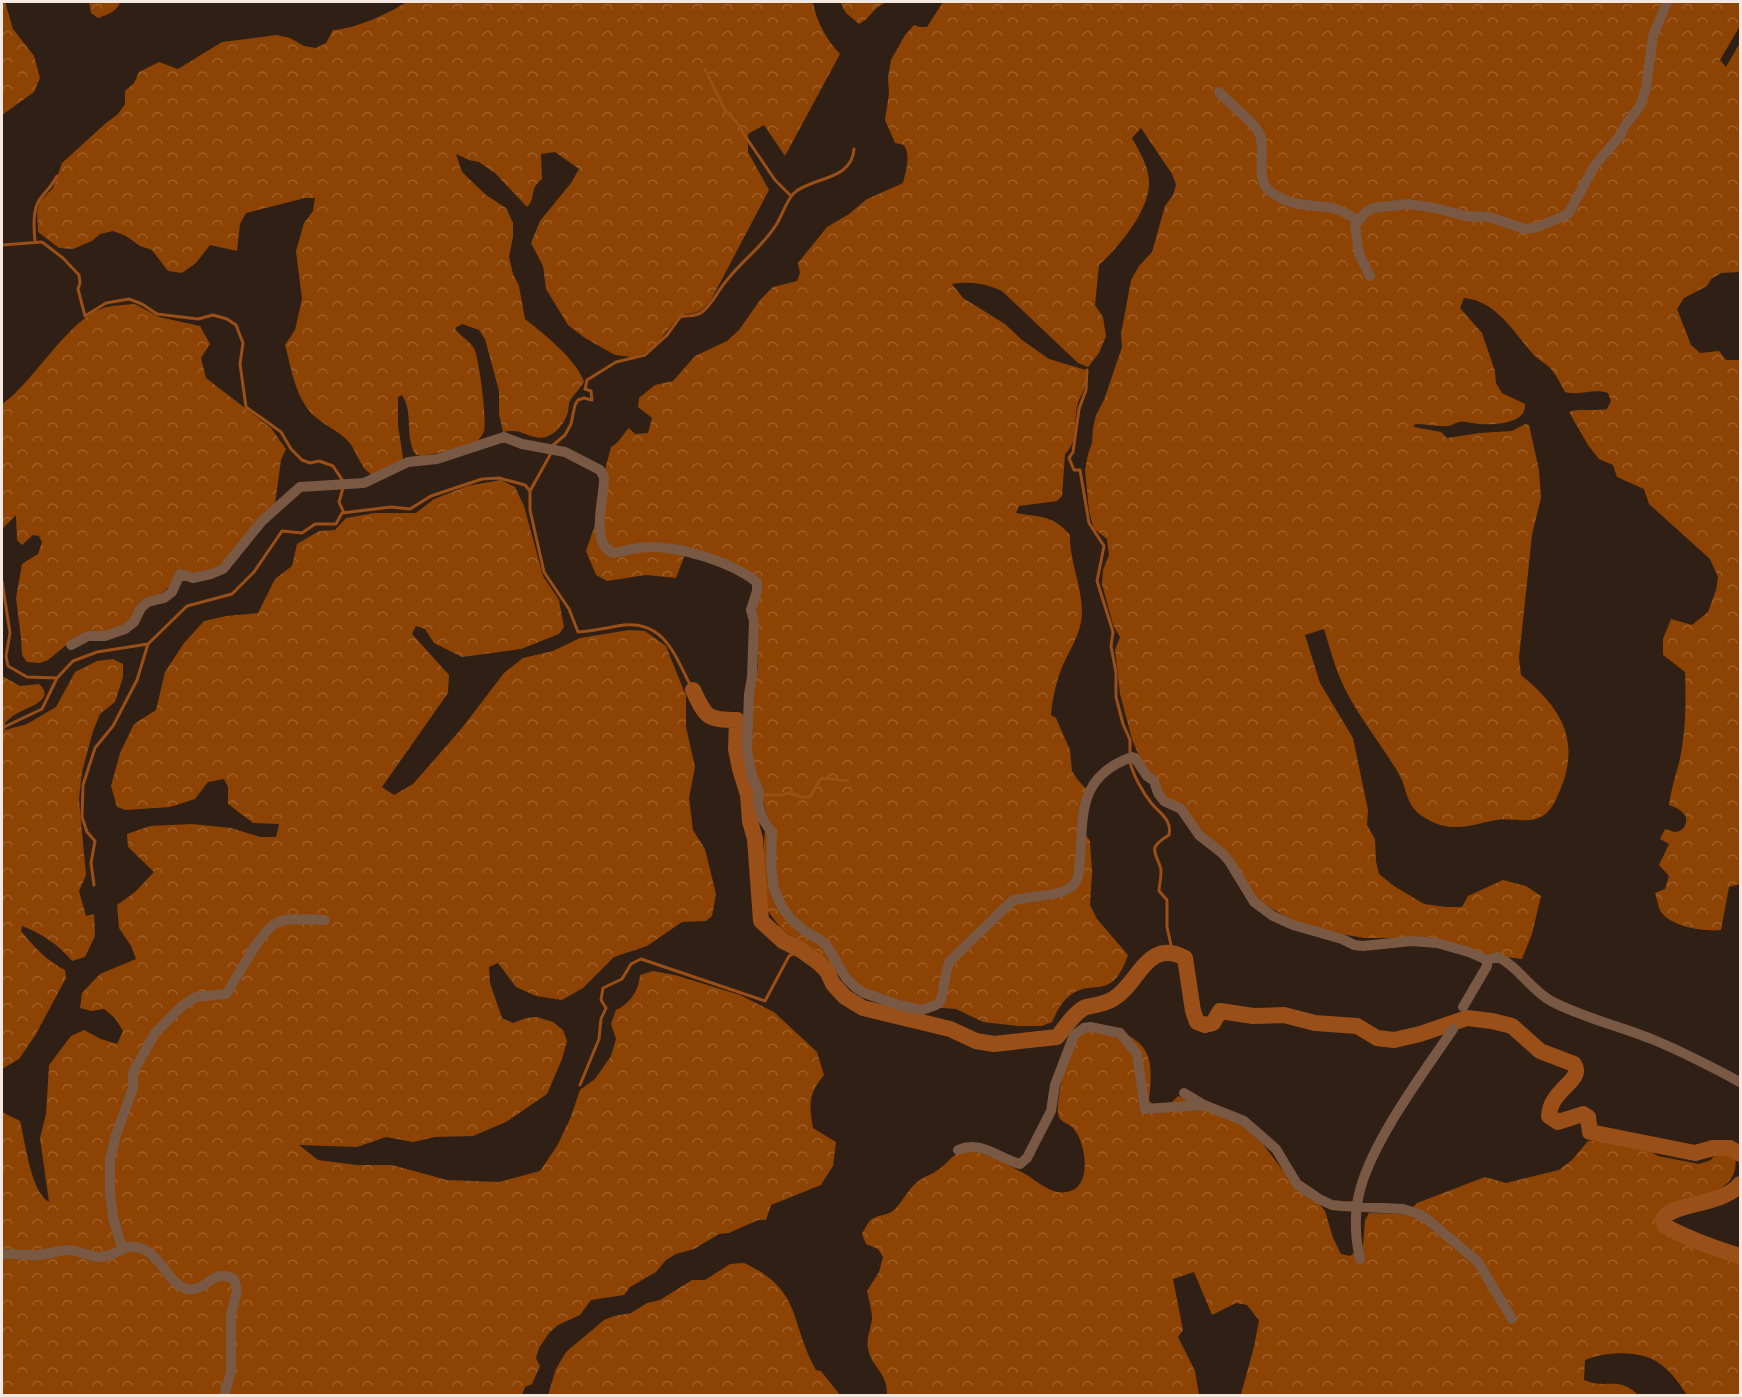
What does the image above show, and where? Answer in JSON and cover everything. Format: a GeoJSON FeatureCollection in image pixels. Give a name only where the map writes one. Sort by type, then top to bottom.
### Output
{"type":"FeatureCollection","features":[{"type":"Feature","properties":{"kind":"street"},"geometry":{"type":"LineString","coordinates":[[1370,276],[1359,254],[1354,225],[1372,208],[1408,204],[1465,216],[1489,217],[1525,229],[1538,227],[1568,213],[1595,165],[1620,136],[1640,106],[1646,88],[1653,36],[1666,2]]}},
{"type":"Feature","properties":{"kind":"street"},"geometry":{"type":"LineString","coordinates":[[1219,92],[1234,109],[1256,127],[1261,142],[1262,173],[1269,191],[1289,202],[1306,207],[1335,209],[1358,220]]}},
{"type":"Feature","properties":{"kind":"street"},"geometry":{"type":"LineString","coordinates":[[71,645],[88,636],[105,636],[125,629],[134,622],[141,608],[148,602],[164,598],[172,592],[180,574],[193,578],[224,569],[262,521],[300,487],[364,483],[408,462],[437,459],[504,437],[522,444],[565,452],[600,470],[604,477],[600,531],[608,551],[613,553],[650,547],[686,552],[719,561],[757,582],[752,610],[754,621],[747,750],[752,776],[759,791],[758,802],[762,818],[772,833],[774,889],[782,907],[791,919],[827,946],[846,978],[864,993],[902,1006],[922,1010],[930,1008],[940,1000],[946,969],[951,961],[1012,901],[1070,890],[1077,882],[1083,810],[1093,783],[1102,774],[1132,757],[1154,781],[1164,801],[1181,809],[1199,835],[1229,861],[1254,902],[1273,915],[1293,925],[1342,939],[1354,945],[1412,941],[1437,943],[1487,960],[1498,957],[1508,962],[1531,986],[1551,1001],[1652,1039],[1740,1082]]}},
{"type":"Feature","properties":{"kind":"street"},"geometry":{"type":"LineString","coordinates":[[122,1248],[113,1217],[110,1160],[116,1135],[133,1088],[133,1072],[155,1034],[182,1006],[196,997],[226,994],[239,976],[259,939],[278,922],[302,919],[325,920]]}},
{"type":"Feature","properties":{"kind":"street"},"geometry":{"type":"LineString","coordinates":[[1463,1007],[1487,966],[1487,960]]}},
{"type":"Feature","properties":{"kind":"street"},"geometry":{"type":"LineString","coordinates":[[958,1150],[976,1146],[1020,1164],[1027,1158],[1052,1111],[1055,1085],[1074,1035],[1090,1027],[1120,1033],[1137,1054],[1145,1109],[1204,1105]]}},
{"type":"Feature","properties":{"kind":"street"},"geometry":{"type":"LineString","coordinates":[[1360,1259],[1357,1243],[1357,1207],[1362,1184],[1374,1155],[1418,1080],[1453,1029]]}},
{"type":"Feature","properties":{"kind":"street"},"geometry":{"type":"LineString","coordinates":[[1184,1093],[1204,1105],[1235,1116],[1253,1128],[1275,1149],[1297,1184],[1319,1199],[1332,1205],[1403,1209],[1427,1219],[1478,1262],[1512,1318]]}},
{"type":"Feature","properties":{"kind":"street"},"geometry":{"type":"LineString","coordinates":[[2,1254],[29,1255],[72,1251],[100,1257],[122,1248],[137,1248],[153,1256],[181,1287],[197,1289],[219,1275],[227,1275],[234,1279],[237,1290],[231,1315],[231,1372],[224,1395]]}},
{"type":"Feature","properties":{"kind":"green space"},"geometry":{"type":"Polygon","coordinates":[[[2,2],[5,2],[13,29],[34,56],[40,78],[34,92],[2,115],[2,2]]]}},
{"type":"Feature","properties":{"kind":"green space"},"geometry":{"type":"Polygon","coordinates":[[[89,2],[120,2],[115,10],[98,18],[91,13],[89,2]]]}},
{"type":"Feature","properties":{"kind":"green space"},"geometry":{"type":"Polygon","coordinates":[[[406,2],[813,2],[822,30],[840,54],[785,156],[764,125],[748,134],[748,152],[769,190],[711,300],[700,311],[679,316],[655,346],[645,353],[632,357],[615,355],[585,338],[568,325],[546,289],[543,266],[531,243],[540,221],[571,183],[579,169],[555,152],[541,154],[542,179],[535,187],[532,200],[527,207],[495,173],[479,162],[456,154],[462,172],[486,195],[506,208],[513,223],[509,257],[519,286],[525,319],[567,356],[584,382],[570,401],[568,413],[562,424],[550,435],[540,438],[517,431],[503,432],[499,414],[499,391],[485,339],[479,330],[462,324],[455,328],[474,348],[478,364],[485,424],[483,434],[476,442],[464,447],[422,456],[416,455],[410,441],[408,409],[402,395],[398,397],[398,426],[402,461],[373,475],[362,465],[349,442],[316,418],[306,407],[294,381],[285,345],[295,330],[302,299],[296,251],[304,223],[313,211],[315,198],[305,198],[246,213],[240,224],[237,251],[210,245],[196,263],[182,273],[168,271],[152,250],[113,231],[100,234],[92,241],[73,249],[59,248],[38,232],[37,211],[40,201],[53,188],[62,163],[118,114],[125,104],[125,91],[134,83],[139,72],[159,62],[178,69],[222,42],[277,35],[290,38],[304,46],[316,48],[326,43],[333,30],[371,20],[406,2]]]}},
{"type":"Feature","properties":{"kind":"green space"},"geometry":{"type":"Polygon","coordinates":[[[840,2],[887,2],[859,24],[846,13],[840,2]]]}},
{"type":"Feature","properties":{"kind":"green space"},"geometry":{"type":"Polygon","coordinates":[[[943,2],[1740,2],[1740,26],[1720,60],[1726,67],[1740,43],[1740,272],[1721,273],[1711,279],[1707,286],[1684,298],[1677,309],[1691,345],[1700,353],[1719,351],[1726,360],[1740,360],[1740,884],[1729,887],[1721,930],[1697,929],[1680,925],[1661,912],[1655,893],[1665,889],[1669,876],[1659,865],[1669,844],[1660,839],[1665,829],[1679,831],[1684,828],[1686,822],[1682,812],[1669,805],[1683,740],[1685,672],[1663,655],[1663,639],[1671,619],[1692,625],[1708,612],[1718,577],[1710,559],[1649,504],[1644,489],[1617,477],[1613,465],[1599,459],[1588,445],[1569,412],[1607,409],[1611,401],[1608,393],[1565,392],[1547,365],[1535,356],[1505,320],[1487,305],[1476,300],[1464,298],[1460,308],[1482,333],[1495,371],[1496,383],[1502,393],[1525,404],[1524,411],[1521,416],[1508,422],[1479,424],[1458,422],[1449,426],[1415,424],[1414,427],[1441,432],[1447,438],[1512,431],[1525,424],[1529,425],[1539,470],[1541,498],[1532,535],[1519,658],[1521,675],[1556,711],[1567,738],[1569,754],[1567,770],[1552,806],[1544,815],[1532,820],[1502,819],[1458,827],[1441,825],[1422,816],[1412,807],[1399,774],[1345,689],[1324,629],[1305,635],[1320,683],[1353,738],[1368,810],[1367,825],[1375,839],[1379,874],[1424,904],[1446,907],[1462,907],[1468,896],[1503,880],[1526,886],[1541,896],[1532,934],[1522,959],[1484,954],[1426,938],[1364,938],[1295,922],[1259,901],[1195,826],[1167,798],[1139,756],[1120,694],[1115,650],[1120,637],[1113,625],[1102,584],[1103,570],[1109,555],[1107,539],[1094,529],[1089,511],[1085,470],[1096,415],[1104,400],[1122,347],[1121,334],[1131,280],[1139,266],[1152,252],[1165,206],[1173,195],[1176,185],[1172,174],[1141,128],[1132,138],[1147,170],[1148,193],[1132,227],[1099,265],[1095,305],[1103,317],[1106,336],[1099,353],[1088,367],[1078,363],[1002,291],[977,283],[952,284],[963,298],[1005,324],[1022,340],[1049,359],[1086,370],[1085,387],[1077,410],[1074,437],[1065,454],[1062,496],[1057,501],[1019,506],[1016,513],[1052,520],[1070,535],[1070,546],[1081,600],[1081,622],[1059,675],[1051,715],[1056,718],[1070,750],[1072,771],[1087,790],[1078,823],[1090,841],[1092,872],[1090,905],[1097,919],[1128,955],[1122,970],[1108,985],[1085,989],[1067,998],[1058,1009],[1052,1022],[1042,1026],[983,1022],[956,1009],[920,1006],[855,992],[815,951],[783,931],[763,902],[762,875],[766,812],[751,755],[750,712],[758,666],[756,606],[760,585],[687,549],[676,578],[646,575],[607,581],[596,575],[586,551],[602,504],[605,470],[611,447],[629,428],[635,434],[648,433],[652,418],[638,407],[639,398],[655,385],[673,381],[695,356],[727,341],[739,330],[760,300],[773,287],[797,281],[800,273],[798,263],[827,227],[849,214],[867,199],[903,183],[907,164],[906,150],[904,145],[895,143],[885,120],[891,60],[905,35],[914,25],[927,27],[943,2]]]}},
{"type":"Feature","properties":{"kind":"green space"},"geometry":{"type":"Polygon","coordinates":[[[135,304],[159,317],[200,326],[210,344],[201,358],[206,378],[271,428],[286,449],[281,460],[275,504],[219,566],[171,585],[125,626],[75,638],[48,660],[40,663],[27,662],[22,655],[16,598],[22,564],[38,554],[42,542],[39,536],[33,535],[22,545],[17,540],[16,515],[2,529],[2,404],[27,381],[79,323],[107,307],[135,304]]]}},
{"type":"Feature","properties":{"kind":"green space"},"geometry":{"type":"Polygon","coordinates":[[[501,480],[515,487],[524,506],[543,576],[559,600],[564,627],[559,634],[521,649],[462,657],[434,643],[425,629],[416,626],[412,634],[449,675],[448,693],[382,787],[394,795],[413,784],[462,728],[504,673],[523,658],[553,651],[580,638],[629,630],[645,631],[666,646],[686,696],[686,727],[695,767],[689,798],[693,830],[705,849],[716,894],[712,916],[706,921],[682,922],[647,946],[614,957],[583,988],[562,1000],[536,996],[516,987],[498,963],[489,967],[490,983],[502,1018],[513,1023],[537,1017],[553,1022],[563,1030],[567,1041],[547,1094],[506,1122],[473,1136],[435,1137],[413,1142],[386,1137],[357,1147],[299,1145],[318,1160],[357,1165],[392,1165],[447,1180],[499,1182],[540,1171],[557,1146],[580,1090],[595,1079],[611,1056],[616,1039],[611,1024],[616,1010],[633,996],[640,975],[653,971],[675,975],[740,995],[774,1012],[817,1052],[824,1075],[812,1094],[813,1128],[836,1142],[833,1166],[821,1185],[771,1205],[766,1220],[758,1220],[729,1233],[719,1234],[694,1249],[676,1254],[666,1260],[656,1272],[630,1287],[624,1295],[591,1300],[580,1315],[558,1325],[549,1333],[539,1348],[536,1358],[540,1366],[532,1384],[525,1387],[522,1395],[2,1396],[2,1112],[20,1121],[33,1178],[43,1197],[49,1202],[40,1138],[46,1114],[49,1065],[71,1036],[84,1030],[117,1044],[123,1031],[115,1018],[104,1009],[91,1011],[80,1008],[82,993],[100,974],[136,959],[131,946],[119,928],[117,905],[135,892],[154,872],[128,847],[127,834],[150,826],[192,824],[231,828],[260,837],[276,837],[279,824],[253,823],[228,804],[228,787],[224,779],[208,782],[195,799],[170,807],[126,810],[117,807],[111,786],[120,753],[134,724],[156,710],[165,672],[184,643],[204,621],[258,613],[275,579],[292,566],[297,544],[319,531],[335,530],[346,518],[375,513],[416,513],[434,499],[467,486],[501,480]]]}},
{"type":"Feature","properties":{"kind":"green space"},"geometry":{"type":"Polygon","coordinates":[[[113,659],[123,664],[123,677],[115,702],[100,714],[93,731],[82,772],[79,799],[86,875],[79,891],[86,916],[94,914],[95,936],[85,957],[72,961],[49,940],[22,926],[21,931],[36,948],[65,970],[66,978],[36,1034],[19,1059],[2,1069],[2,676],[20,686],[39,684],[45,694],[43,699],[9,719],[5,723],[5,730],[27,724],[56,707],[75,672],[97,661],[113,659]]]}},
{"type":"Feature","properties":{"kind":"green space"},"geometry":{"type":"Polygon","coordinates":[[[1111,1028],[1135,1040],[1147,1054],[1151,1074],[1149,1101],[1154,1105],[1168,1106],[1178,1096],[1236,1120],[1262,1143],[1295,1186],[1316,1200],[1325,1211],[1333,1238],[1341,1254],[1350,1256],[1363,1246],[1365,1220],[1369,1213],[1406,1214],[1417,1203],[1485,1177],[1506,1183],[1559,1170],[1572,1160],[1588,1141],[1607,1139],[1638,1144],[1658,1156],[1699,1164],[1711,1160],[1715,1154],[1735,1156],[1735,1169],[1731,1179],[1723,1186],[1714,1192],[1671,1207],[1659,1214],[1660,1223],[1665,1229],[1716,1253],[1740,1259],[1740,1395],[1687,1395],[1670,1372],[1655,1360],[1636,1354],[1614,1353],[1585,1360],[1584,1380],[1599,1384],[1618,1384],[1631,1389],[1638,1395],[1244,1395],[1241,1394],[1259,1320],[1247,1305],[1236,1303],[1212,1315],[1194,1272],[1173,1279],[1183,1330],[1178,1337],[1195,1371],[1199,1395],[887,1395],[882,1374],[872,1360],[868,1345],[872,1319],[867,1291],[879,1272],[883,1257],[878,1249],[866,1244],[862,1234],[866,1226],[872,1219],[893,1211],[916,1183],[960,1152],[976,1152],[994,1158],[1054,1191],[1073,1190],[1083,1178],[1085,1160],[1077,1134],[1071,1126],[1062,1121],[1058,1113],[1061,1085],[1072,1049],[1080,1035],[1091,1030],[1111,1028]]]}},
{"type":"Feature","properties":{"kind":"green space"},"geometry":{"type":"Polygon","coordinates":[[[744,1263],[763,1273],[786,1296],[816,1370],[821,1371],[840,1395],[548,1395],[556,1369],[566,1352],[604,1320],[631,1313],[647,1303],[660,1300],[692,1280],[705,1280],[730,1264],[744,1263]]]}},
{"type":"Feature","properties":{"kind":"waterway"},"geometry":{"type":"LineString","coordinates":[[705,69],[725,110],[738,124],[775,180],[791,196]]}},
{"type":"Feature","properties":{"kind":"waterway"},"geometry":{"type":"LineString","coordinates":[[530,491],[550,455],[552,446],[565,435],[571,424],[578,400],[584,398],[592,400],[591,391],[585,389],[587,380],[616,362],[645,355],[667,335],[680,317],[697,315],[706,309],[733,273],[771,233],[794,193],[839,173],[852,159],[854,149]]}},
{"type":"Feature","properties":{"kind":"waterway"},"geometry":{"type":"LineString","coordinates":[[35,242],[34,220],[37,204],[57,176]]}},
{"type":"Feature","properties":{"kind":"waterway"},"geometry":{"type":"LineString","coordinates":[[2,245],[42,242],[63,258],[79,275],[78,289],[85,316],[106,303],[129,299],[157,314],[198,319],[213,315],[227,319],[236,325],[243,343],[240,364],[246,407],[281,432],[291,449],[302,460],[310,463],[319,461],[333,466],[343,481]]}},
{"type":"Feature","properties":{"kind":"waterway"},"geometry":{"type":"LineString","coordinates":[[1087,370],[1086,390],[1079,409],[1073,452],[1069,458],[1074,470],[1080,470],[1089,523],[1104,546],[1097,581],[1113,632],[1111,646],[1116,673],[1116,697],[1130,740],[1130,755]]}},
{"type":"Feature","properties":{"kind":"waterway"},"geometry":{"type":"LineString","coordinates":[[94,885],[91,863],[95,841],[87,832],[82,817],[83,785],[95,748],[113,726],[137,680],[148,644],[187,606],[232,594],[254,572],[282,531],[302,533],[315,524],[336,524],[342,513],[391,507],[410,509],[431,496],[482,479],[499,478],[525,485],[530,491],[530,510],[544,572],[569,609],[578,632],[624,625],[639,625],[651,629],[660,636],[675,655],[693,690]]}},
{"type":"Feature","properties":{"kind":"waterway"},"geometry":{"type":"LineString","coordinates":[[343,488],[339,502],[344,513]]}},
{"type":"Feature","properties":{"kind":"waterway"},"geometry":{"type":"LineString","coordinates":[[2,581],[10,633],[6,656],[8,666],[27,677],[57,678]]}},
{"type":"Feature","properties":{"kind":"waterway"},"geometry":{"type":"LineString","coordinates":[[2,728],[42,709],[57,678],[73,661],[97,652],[148,644]]}},
{"type":"Feature","properties":{"kind":"waterway"},"geometry":{"type":"LineString","coordinates":[[693,690],[708,715],[713,718],[737,720],[736,749],[748,795],[750,821],[755,839],[761,921],[783,941],[819,963],[845,997],[863,1008],[950,1029],[976,1041],[994,1044],[1057,1037],[1082,1009],[1113,999],[1152,958],[1172,953],[1185,958],[1193,1011],[1197,1022],[1205,1025],[1213,1023],[1220,1011],[1253,1016],[1284,1015],[1315,1023],[1357,1026],[1377,1038],[1394,1040],[1467,1018],[1492,1021],[1512,1026],[1540,1051],[1574,1064],[1575,1076],[1560,1092],[1551,1107],[1549,1116],[1558,1122],[1583,1114],[1588,1117],[1590,1132],[1695,1153],[1713,1148],[1730,1148],[1740,1154]]}},
{"type":"Feature","properties":{"kind":"waterway"},"geometry":{"type":"LineString","coordinates":[[1130,762],[1142,789],[1169,825],[1169,835],[1156,845],[1155,851],[1161,869],[1159,891],[1167,900],[1167,927],[1173,954]]}},
{"type":"Feature","properties":{"kind":"waterway"},"geometry":{"type":"LineString","coordinates":[[748,795],[788,793],[810,797],[822,778],[848,781]]}},
{"type":"Feature","properties":{"kind":"waterway"},"geometry":{"type":"LineString","coordinates":[[580,1085],[599,1039],[601,1019],[606,1008],[601,1000],[603,988],[622,979],[631,964],[641,959],[765,1001],[789,956],[801,950]]}},
{"type":"Feature","properties":{"kind":"waterway"},"geometry":{"type":"LineString","coordinates":[[1740,1184],[1722,1196],[1676,1209],[1663,1219],[1665,1226],[1711,1247],[1740,1256]]}}]}
